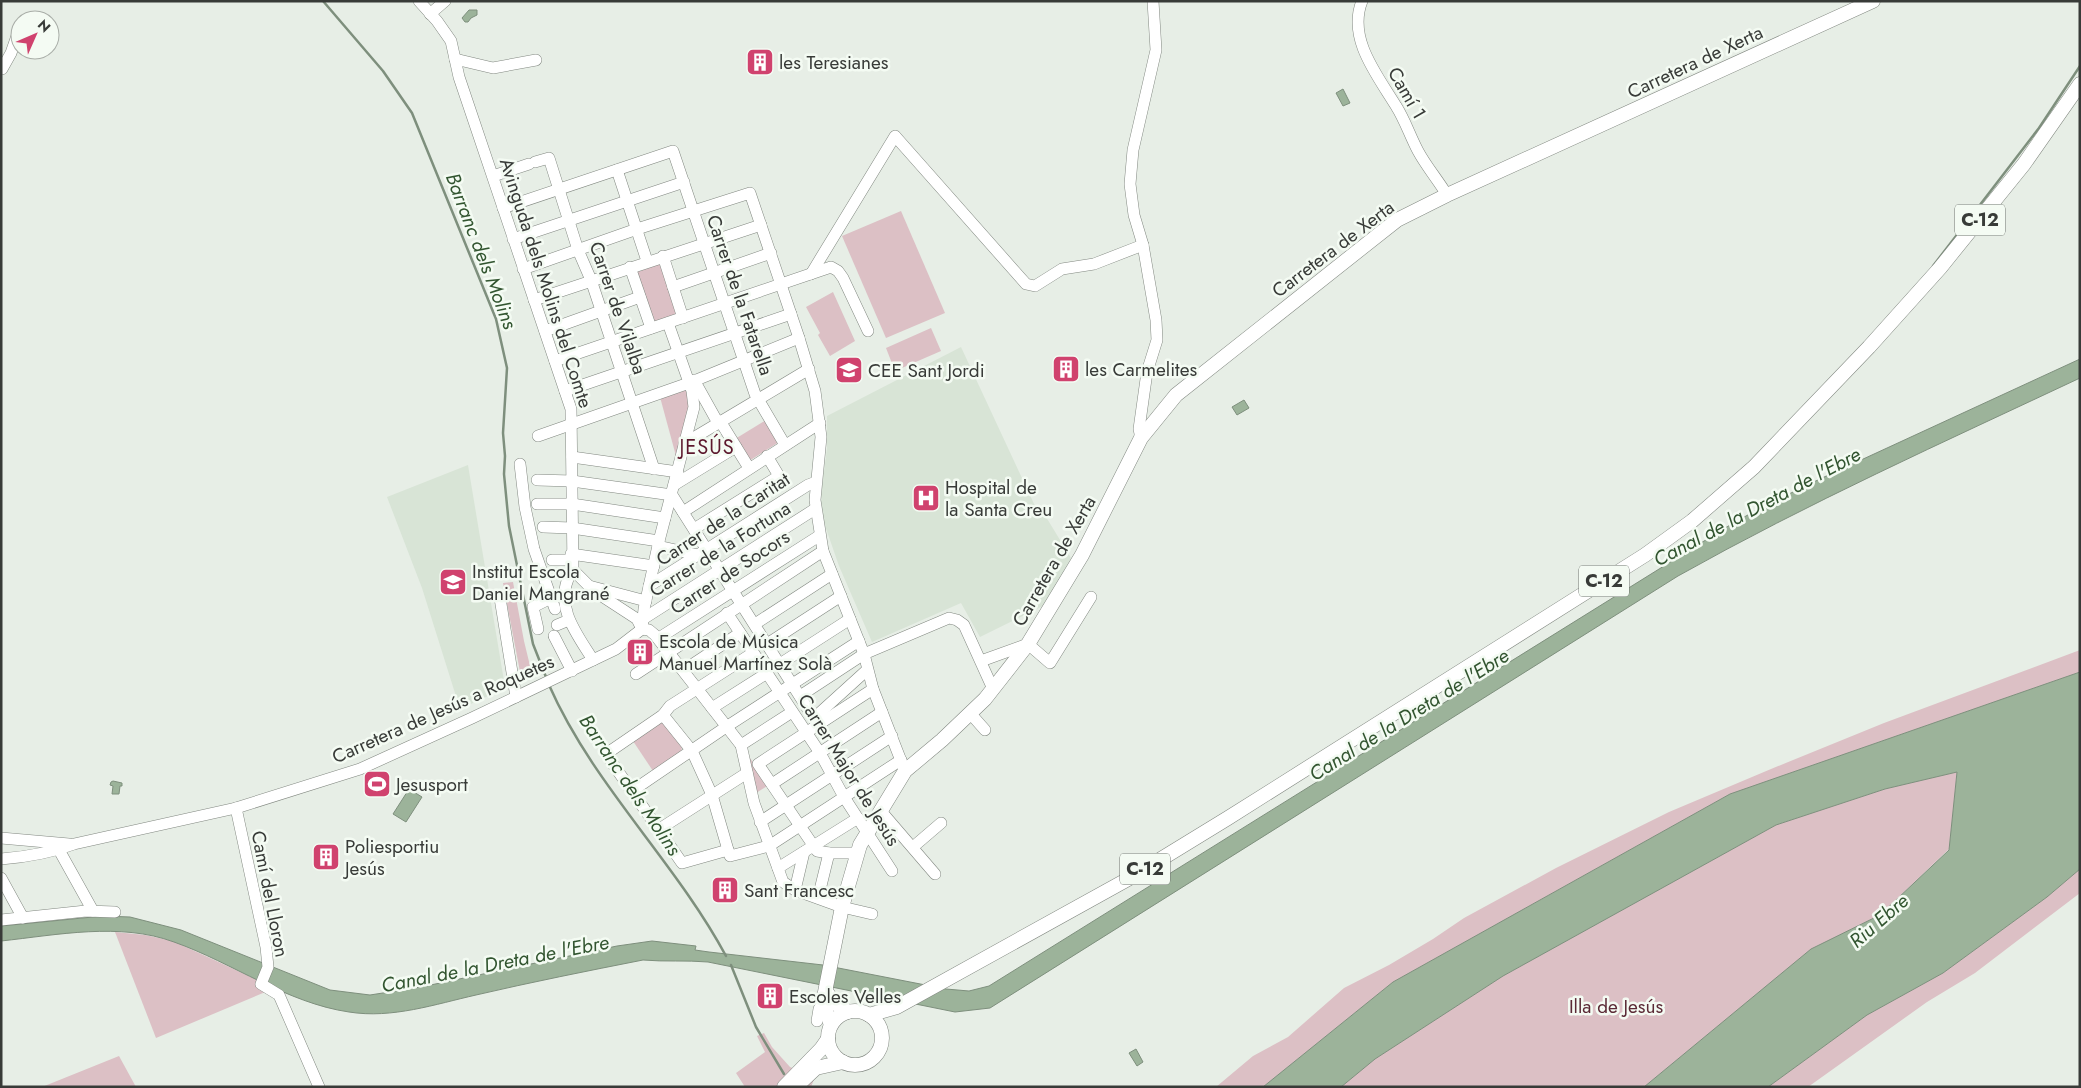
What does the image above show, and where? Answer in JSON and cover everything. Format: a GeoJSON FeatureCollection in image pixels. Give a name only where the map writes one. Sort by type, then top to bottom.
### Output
{"type":"FeatureCollection","features":[{"type":"Feature","properties":{"kind":"main road","name":"Carretera de Xerta"},"geometry":{"type":"LineString","coordinates":[[903,765],[942,740],[970,713],[993,689],[1028,644],[1082,555],[1141,438],[1176,394],[1397,220],[1447,195],[1873,1]]}},
{"type":"Feature","properties":{"kind":"main road","name":"C-12"},"geometry":{"type":"LineString","coordinates":[[848,1012],[856,1011],[869,1015],[898,1006],[1130,878],[1645,555],[1692,521],[1754,467],[1869,347],[1940,268],[2024,164],[2080,84]]}},
{"type":"Feature","properties":{"kind":"main road"},"geometry":{"type":"LineString","coordinates":[[843,1062],[832,1052],[826,1022],[830,968],[842,906],[856,853],[903,765]]}},
{"type":"Feature","properties":{"kind":"main road"},"geometry":{"type":"LineString","coordinates":[[826,1022],[848,1012],[827,995]]}},
{"type":"Feature","properties":{"kind":"main road"},"geometry":{"type":"LineString","coordinates":[[882,1035],[898,1006]]}},
{"type":"Feature","properties":{"kind":"main road"},"geometry":{"type":"LineString","coordinates":[[796,1087],[816,1068],[843,1062],[858,1064],[871,1059],[878,1052],[882,1035],[880,1027],[869,1015]]}},
{"type":"Feature","properties":{"kind":"main road"},"geometry":{"type":"LineString","coordinates":[[784,1087],[828,1039]]}},
{"type":"Feature","properties":{"kind":"street","name":"Avinguda dels Molins del Comte"},"geometry":{"type":"LineString","coordinates":[[419,1],[451,41],[455,59],[513,239],[571,409],[571,557]]}},
{"type":"Feature","properties":{"kind":"street"},"geometry":{"type":"LineString","coordinates":[[430,14],[445,1]]}},
{"type":"Feature","properties":{"kind":"street"},"geometry":{"type":"LineString","coordinates":[[1141,438],[1139,429],[1147,372],[1157,340],[1156,320],[1143,246],[1134,215],[1130,184],[1133,150],[1156,50],[1153,1]]}},
{"type":"Feature","properties":{"kind":"street","name":"Camí 1"},"geometry":{"type":"LineString","coordinates":[[1362,1],[1358,28],[1366,56],[1376,75],[1397,106],[1418,152],[1447,195]]}},
{"type":"Feature","properties":{"kind":"street"},"geometry":{"type":"LineString","coordinates":[[1,75],[6,56]]}},
{"type":"Feature","properties":{"kind":"street"},"geometry":{"type":"LineString","coordinates":[[455,59],[493,68],[536,60]]}},
{"type":"Feature","properties":{"kind":"street"},"geometry":{"type":"LineString","coordinates":[[811,274],[895,136],[1026,284],[1035,286],[1062,270],[1094,264],[1143,246]]}},
{"type":"Feature","properties":{"kind":"street","name":"Carrer de la Fatarella"},"geometry":{"type":"LineString","coordinates":[[617,170],[674,151],[757,399],[785,445]]}},
{"type":"Feature","properties":{"kind":"street","name":"Carrer de Vilalba"},"geometry":{"type":"LineString","coordinates":[[493,176],[549,158],[578,250],[591,280],[654,469]]}},
{"type":"Feature","properties":{"kind":"street"},"geometry":{"type":"LineString","coordinates":[[503,208],[617,170],[648,261]]}},
{"type":"Feature","properties":{"kind":"street"},"geometry":{"type":"LineString","coordinates":[[513,239],[684,182]]}},
{"type":"Feature","properties":{"kind":"street"},"geometry":{"type":"LineString","coordinates":[[523,269],[637,229],[750,193],[809,369],[820,423],[820,450],[815,485],[815,509],[823,551],[864,654],[873,689],[903,765],[844,797],[769,846],[730,856],[712,795],[692,751],[663,715]]}},
{"type":"Feature","properties":{"kind":"street"},"geometry":{"type":"LineString","coordinates":[[534,300],[761,225]]}},
{"type":"Feature","properties":{"kind":"street"},"geometry":{"type":"LineString","coordinates":[[673,287],[771,253]]}},
{"type":"Feature","properties":{"kind":"street"},"geometry":{"type":"LineString","coordinates":[[663,256],[683,318]]}},
{"type":"Feature","properties":{"kind":"street"},"geometry":{"type":"LineString","coordinates":[[630,267],[650,328]]}},
{"type":"Feature","properties":{"kind":"street"},"geometry":{"type":"LineString","coordinates":[[555,362],[650,328],[831,268],[838,271],[868,331]]}},
{"type":"Feature","properties":{"kind":"street"},"geometry":{"type":"LineString","coordinates":[[545,331],[640,297]]}},
{"type":"Feature","properties":{"kind":"street"},"geometry":{"type":"LineString","coordinates":[[565,391],[791,314]]}},
{"type":"Feature","properties":{"kind":"street"},"geometry":{"type":"LineString","coordinates":[[668,323],[678,352],[692,382],[749,468]]}},
{"type":"Feature","properties":{"kind":"street"},"geometry":{"type":"LineString","coordinates":[[538,436],[692,382],[800,338]]}},
{"type":"Feature","properties":{"kind":"street"},"geometry":{"type":"LineString","coordinates":[[685,443],[809,369]]}},
{"type":"Feature","properties":{"kind":"street"},"geometry":{"type":"LineString","coordinates":[[642,624],[658,544],[694,407],[692,382]]}},
{"type":"Feature","properties":{"kind":"street"},"geometry":{"type":"LineString","coordinates":[[683,512],[820,423]]}},
{"type":"Feature","properties":{"kind":"street"},"geometry":{"type":"LineString","coordinates":[[537,480],[572,481],[673,490],[736,447]]}},
{"type":"Feature","properties":{"kind":"street"},"geometry":{"type":"LineString","coordinates":[[572,456],[678,472]]}},
{"type":"Feature","properties":{"kind":"street"},"geometry":{"type":"LineString","coordinates":[[694,529],[779,476],[768,456]]}},
{"type":"Feature","properties":{"kind":"street"},"geometry":{"type":"LineString","coordinates":[[520,464],[525,507],[534,549],[553,604],[533,607],[538,629]]}},
{"type":"Feature","properties":{"kind":"street","name":"Carrer de la Caritat"},"geometry":{"type":"LineString","coordinates":[[649,586],[808,485],[815,485]]}},
{"type":"Feature","properties":{"kind":"street"},"geometry":{"type":"LineString","coordinates":[[673,490],[683,512],[694,529],[703,552],[721,570],[816,721]]}},
{"type":"Feature","properties":{"kind":"street"},"geometry":{"type":"LineString","coordinates":[[537,504],[572,504],[665,518]]}},
{"type":"Feature","properties":{"kind":"street","name":"Carrer de la Fortuna"},"geometry":{"type":"LineString","coordinates":[[642,624],[815,509]]}},
{"type":"Feature","properties":{"kind":"street"},"geometry":{"type":"LineString","coordinates":[[543,527],[572,528],[703,552]]}},
{"type":"Feature","properties":{"kind":"street","name":"Carrer de Socors"},"geometry":{"type":"LineString","coordinates":[[659,638],[819,536]]}},
{"type":"Feature","properties":{"kind":"street"},"geometry":{"type":"LineString","coordinates":[[636,674],[823,551]]}},
{"type":"Feature","properties":{"kind":"street"},"geometry":{"type":"LineString","coordinates":[[552,560],[571,557],[654,566]]}},
{"type":"Feature","properties":{"kind":"street"},"geometry":{"type":"LineString","coordinates":[[571,557],[573,570],[588,586],[610,603],[637,619],[659,638],[741,746],[760,822],[783,882],[796,890],[818,898],[872,914]]}},
{"type":"Feature","properties":{"kind":"street"},"geometry":{"type":"LineString","coordinates":[[755,624],[832,574]]}},
{"type":"Feature","properties":{"kind":"street"},"geometry":{"type":"LineString","coordinates":[[569,576],[564,593],[569,620],[594,660]]}},
{"type":"Feature","properties":{"kind":"street"},"geometry":{"type":"LineString","coordinates":[[588,586],[599,587],[646,601]]}},
{"type":"Feature","properties":{"kind":"street"},"geometry":{"type":"LineString","coordinates":[[767,644],[841,596]]}},
{"type":"Feature","properties":{"kind":"street"},"geometry":{"type":"LineString","coordinates":[[981,661],[1028,644],[1050,663],[1091,597]]}},
{"type":"Feature","properties":{"kind":"street"},"geometry":{"type":"LineString","coordinates":[[500,598],[516,697]]}},
{"type":"Feature","properties":{"kind":"street","name":"Carrer Major de Jesús"},"geometry":{"type":"LineString","coordinates":[[728,613],[820,753],[844,797],[892,871]]}},
{"type":"Feature","properties":{"kind":"street"},"geometry":{"type":"LineString","coordinates":[[800,696],[864,654],[949,618],[961,622],[993,689]]}},
{"type":"Feature","properties":{"kind":"street"},"geometry":{"type":"LineString","coordinates":[[780,664],[850,619]]}},
{"type":"Feature","properties":{"kind":"street"},"geometry":{"type":"LineString","coordinates":[[569,620],[556,631],[572,671]]}},
{"type":"Feature","properties":{"kind":"street","name":"Carretera de Jesús a Roquetes"},"geometry":{"type":"LineString","coordinates":[[74,844],[236,808],[360,769],[539,687],[616,649],[642,624]]}},
{"type":"Feature","properties":{"kind":"street"},"geometry":{"type":"LineString","coordinates":[[684,670],[740,633]]}},
{"type":"Feature","properties":{"kind":"street"},"geometry":{"type":"LineString","coordinates":[[632,791],[726,727],[859,641]]}},
{"type":"Feature","properties":{"kind":"street"},"geometry":{"type":"LineString","coordinates":[[728,850],[682,863],[606,754],[663,715],[670,706],[753,653]]}},
{"type":"Feature","properties":{"kind":"street"},"geometry":{"type":"LineString","coordinates":[[796,890],[809,849],[800,826],[758,764],[806,733],[867,670]]}},
{"type":"Feature","properties":{"kind":"street"},"geometry":{"type":"LineString","coordinates":[[712,708],[767,673]]}},
{"type":"Feature","properties":{"kind":"street"},"geometry":{"type":"LineString","coordinates":[[816,721],[873,689]]}},
{"type":"Feature","properties":{"kind":"street"},"geometry":{"type":"LineString","coordinates":[[741,746],[792,712]]}},
{"type":"Feature","properties":{"kind":"street"},"geometry":{"type":"LineString","coordinates":[[772,784],[882,712]]}},
{"type":"Feature","properties":{"kind":"street"},"geometry":{"type":"LineString","coordinates":[[970,713],[985,730]]}},
{"type":"Feature","properties":{"kind":"street"},"geometry":{"type":"LineString","coordinates":[[760,822],[892,736]]}},
{"type":"Feature","properties":{"kind":"street"},"geometry":{"type":"LineString","coordinates":[[658,830],[747,773]]}},
{"type":"Feature","properties":{"kind":"street","name":"Camí del Lloron"},"geometry":{"type":"LineString","coordinates":[[236,808],[266,947],[268,967],[261,984],[279,995],[320,1087]]}},
{"type":"Feature","properties":{"kind":"street"},"geometry":{"type":"LineString","coordinates":[[880,810],[935,874]]}},
{"type":"Feature","properties":{"kind":"street"},"geometry":{"type":"LineString","coordinates":[[778,868],[858,818]]}},
{"type":"Feature","properties":{"kind":"street"},"geometry":{"type":"LineString","coordinates":[[913,847],[941,824]]}},
{"type":"Feature","properties":{"kind":"street"},"geometry":{"type":"LineString","coordinates":[[1,838],[74,844]]}},
{"type":"Feature","properties":{"kind":"street"},"geometry":{"type":"LineString","coordinates":[[1,859],[27,857],[59,850],[74,844]]}},
{"type":"Feature","properties":{"kind":"street"},"geometry":{"type":"LineString","coordinates":[[809,849],[829,853],[856,853]]}},
{"type":"Feature","properties":{"kind":"street"},"geometry":{"type":"LineString","coordinates":[[59,850],[93,911]]}},
{"type":"Feature","properties":{"kind":"street"},"geometry":{"type":"LineString","coordinates":[[818,898],[829,853]]}},
{"type":"Feature","properties":{"kind":"street"},"geometry":{"type":"LineString","coordinates":[[1,878],[23,918]]}},
{"type":"Feature","properties":{"kind":"street"},"geometry":{"type":"LineString","coordinates":[[1,920],[93,911],[115,912]]}},
{"type":"Feature","properties":{"kind":"shaded area","name":"Hospital de la Santa Creu"},"geometry":{"type":"Polygon","coordinates":[[[961,347],[1035,506],[1043,512],[1071,558],[1045,605],[980,637],[961,603],[872,642],[839,566],[821,514],[822,486],[827,449],[827,416],[961,347]]]}},
{"type":"Feature","properties":{"kind":"shaded area","name":"Institut Escola Daniel Mangrané"},"geometry":{"type":"Polygon","coordinates":[[[468,465],[504,681],[485,690],[488,696],[460,709],[422,588],[387,497],[468,465]]]}},
{"type":"Feature","properties":{"kind":"green space"},"geometry":{"type":"Polygon","coordinates":[[[901,211],[945,313],[886,338],[842,236],[901,211]]]}},
{"type":"Feature","properties":{"kind":"green space"},"geometry":{"type":"Polygon","coordinates":[[[659,260],[679,314],[655,325],[635,269],[659,260]]]}},
{"type":"Feature","properties":{"kind":"green space"},"geometry":{"type":"Polygon","coordinates":[[[833,292],[855,341],[830,356],[818,335],[820,333],[806,307],[833,292]]]}},
{"type":"Feature","properties":{"kind":"green space"},"geometry":{"type":"Polygon","coordinates":[[[931,328],[941,351],[895,371],[886,348],[931,328]]]}},
{"type":"Feature","properties":{"kind":"green space"},"geometry":{"type":"Polygon","coordinates":[[[687,388],[691,399],[676,456],[660,397],[687,388]]]}},
{"type":"Feature","properties":{"kind":"green space"},"geometry":{"type":"Polygon","coordinates":[[[766,420],[779,442],[749,461],[735,439],[766,420]]]}},
{"type":"Feature","properties":{"kind":"green space"},"geometry":{"type":"Polygon","coordinates":[[[513,582],[532,674],[521,677],[503,583],[513,582]]]}},
{"type":"Feature","properties":{"kind":"green space"},"geometry":{"type":"Polygon","coordinates":[[[2080,650],[2080,672],[1730,794],[1393,982],[1263,1087],[1216,1087],[1253,1056],[1288,1037],[1344,988],[1389,965],[1464,918],[1556,868],[1669,812],[1771,769],[1884,723],[2080,650]]]}},
{"type":"Feature","properties":{"kind":"green space"},"geometry":{"type":"Polygon","coordinates":[[[657,721],[664,722],[682,747],[681,753],[653,771],[631,738],[657,721]]]}},
{"type":"Feature","properties":{"kind":"green space"},"geometry":{"type":"Polygon","coordinates":[[[747,754],[769,785],[756,793],[747,754]]]}},
{"type":"Feature","properties":{"kind":"green space","name":"Illa de Jesús"},"geometry":{"type":"Polygon","coordinates":[[[1957,772],[1949,849],[1880,915],[1811,949],[1644,1087],[1341,1087],[1375,1059],[1503,976],[1776,825],[1885,789],[1957,772]]]}},
{"type":"Feature","properties":{"kind":"green space"},"geometry":{"type":"Polygon","coordinates":[[[2080,869],[2080,893],[1975,973],[1927,1002],[1808,1087],[1768,1087],[1867,1015],[1943,973],[2047,897],[2080,869]]]}},
{"type":"Feature","properties":{"kind":"green space"},"geometry":{"type":"Polygon","coordinates":[[[115,932],[145,935],[173,941],[275,988],[156,1038],[115,932]]]}},
{"type":"Feature","properties":{"kind":"green space"},"geometry":{"type":"Polygon","coordinates":[[[764,1033],[772,1047],[790,1067],[815,1077],[811,1087],[745,1087],[736,1073],[765,1052],[757,1036],[764,1033]]]}},
{"type":"Feature","properties":{"kind":"green space"},"geometry":{"type":"Polygon","coordinates":[[[119,1056],[136,1087],[42,1087],[119,1056]]]}},
{"type":"Feature","properties":{"kind":"water"},"geometry":{"type":"Polygon","coordinates":[[[469,10],[477,10],[477,15],[468,22],[465,22],[462,18],[469,10]]]}},
{"type":"Feature","properties":{"kind":"water"},"geometry":{"type":"Polygon","coordinates":[[[1343,89],[1350,103],[1343,106],[1336,93],[1343,89]]]}},
{"type":"Feature","properties":{"kind":"water"},"geometry":{"type":"Polygon","coordinates":[[[2080,359],[2080,378],[1826,498],[1678,576],[990,1008],[955,1012],[708,962],[643,960],[414,1010],[365,1014],[326,1007],[304,1000],[196,951],[153,936],[110,931],[66,933],[1,941],[1,926],[103,916],[130,917],[181,930],[330,990],[370,995],[421,987],[617,946],[652,941],[696,946],[695,950],[709,952],[823,965],[946,989],[969,991],[989,986],[1725,528],[1760,508],[1822,478],[2080,359]]]}},
{"type":"Feature","properties":{"kind":"water"},"geometry":{"type":"Polygon","coordinates":[[[1244,400],[1249,408],[1237,415],[1232,407],[1244,400]]]}},
{"type":"Feature","properties":{"kind":"water","name":"Riu Ebre"},"geometry":{"type":"Polygon","coordinates":[[[2080,672],[2080,869],[2047,897],[1943,973],[1867,1015],[1768,1087],[1644,1087],[1811,949],[1880,915],[1949,850],[1957,772],[1885,789],[1776,825],[1503,976],[1375,1059],[1341,1087],[1263,1087],[1393,982],[1730,794],[2080,672]]]}},
{"type":"Feature","properties":{"kind":"water"},"geometry":{"type":"Polygon","coordinates":[[[113,781],[122,783],[119,794],[112,794],[113,786],[110,785],[113,781]]]}},
{"type":"Feature","properties":{"kind":"water"},"geometry":{"type":"Polygon","coordinates":[[[409,789],[422,797],[406,822],[393,814],[409,789]]]}},
{"type":"Feature","properties":{"kind":"water"},"geometry":{"type":"Polygon","coordinates":[[[1136,1049],[1143,1062],[1137,1066],[1129,1053],[1136,1049]]]}},
{"type":"Feature","properties":{"kind":"waterway","name":"Barranc dels Molins"},"geometry":{"type":"LineString","coordinates":[[323,1],[383,71],[412,113],[496,319],[507,368],[503,433],[504,474],[509,526],[533,644],[546,677]]}},
{"type":"Feature","properties":{"kind":"waterway"},"geometry":{"type":"LineString","coordinates":[[1933,266],[2039,128],[2080,66]]}},
{"type":"Feature","properties":{"kind":"waterway","name":"Barranc dels Molins"},"geometry":{"type":"LineString","coordinates":[[549,685],[567,721],[588,756],[706,921],[726,956]]}},
{"type":"Feature","properties":{"kind":"waterway","name":"Barranc dels Molins"},"geometry":{"type":"LineString","coordinates":[[731,965],[756,1027],[784,1074]]}},
{"type":"Feature","properties":{"kind":"place","name":"les Teresianes"},"geometry":{"type":"Point","coordinates":[760,62]}},
{"type":"Feature","properties":{"kind":"place","name":"les Carmelites"},"geometry":{"type":"Point","coordinates":[1066,369]}},
{"type":"Feature","properties":{"kind":"place","name":"CEE Sant Jordi"},"geometry":{"type":"Point","coordinates":[849,370]}},
{"type":"Feature","properties":{"kind":"place","name":"Hospital de la Santa Creu"},"geometry":{"type":"Point","coordinates":[926,498]}},
{"type":"Feature","properties":{"kind":"place","name":"Institut Escola Daniel Mangrané"},"geometry":{"type":"Point","coordinates":[453,582]}},
{"type":"Feature","properties":{"kind":"place","name":"Escola de Música Manuel Martínez Solà"},"geometry":{"type":"Point","coordinates":[640,652]}},
{"type":"Feature","properties":{"kind":"place","name":"Jesusport"},"geometry":{"type":"Point","coordinates":[377,784]}},
{"type":"Feature","properties":{"kind":"place","name":"Poliesportiu Jesús"},"geometry":{"type":"Point","coordinates":[326,857]}},
{"type":"Feature","properties":{"kind":"place","name":"Sant Francesc"},"geometry":{"type":"Point","coordinates":[725,890]}},
{"type":"Feature","properties":{"kind":"place","name":"Escoles Velles"},"geometry":{"type":"Point","coordinates":[770,996]}},
{"type":"Feature","properties":{"kind":"district","name":"JESÚS"},"geometry":{"type":"Point","coordinates":[707,447]}},
{"type":"Feature","properties":{"kind":"water label","name":"Canal de la Dreta de l'Ebre"},"geometry":{"type":"Point","coordinates":[1757,507]}},
{"type":"Feature","properties":{"kind":"water label","name":"Canal de la Dreta de l'Ebre"},"geometry":{"type":"Point","coordinates":[1409,715]}},
{"type":"Feature","properties":{"kind":"water label","name":"Canal de la Dreta de l'Ebre"},"geometry":{"type":"Point","coordinates":[495,964]}}]}
